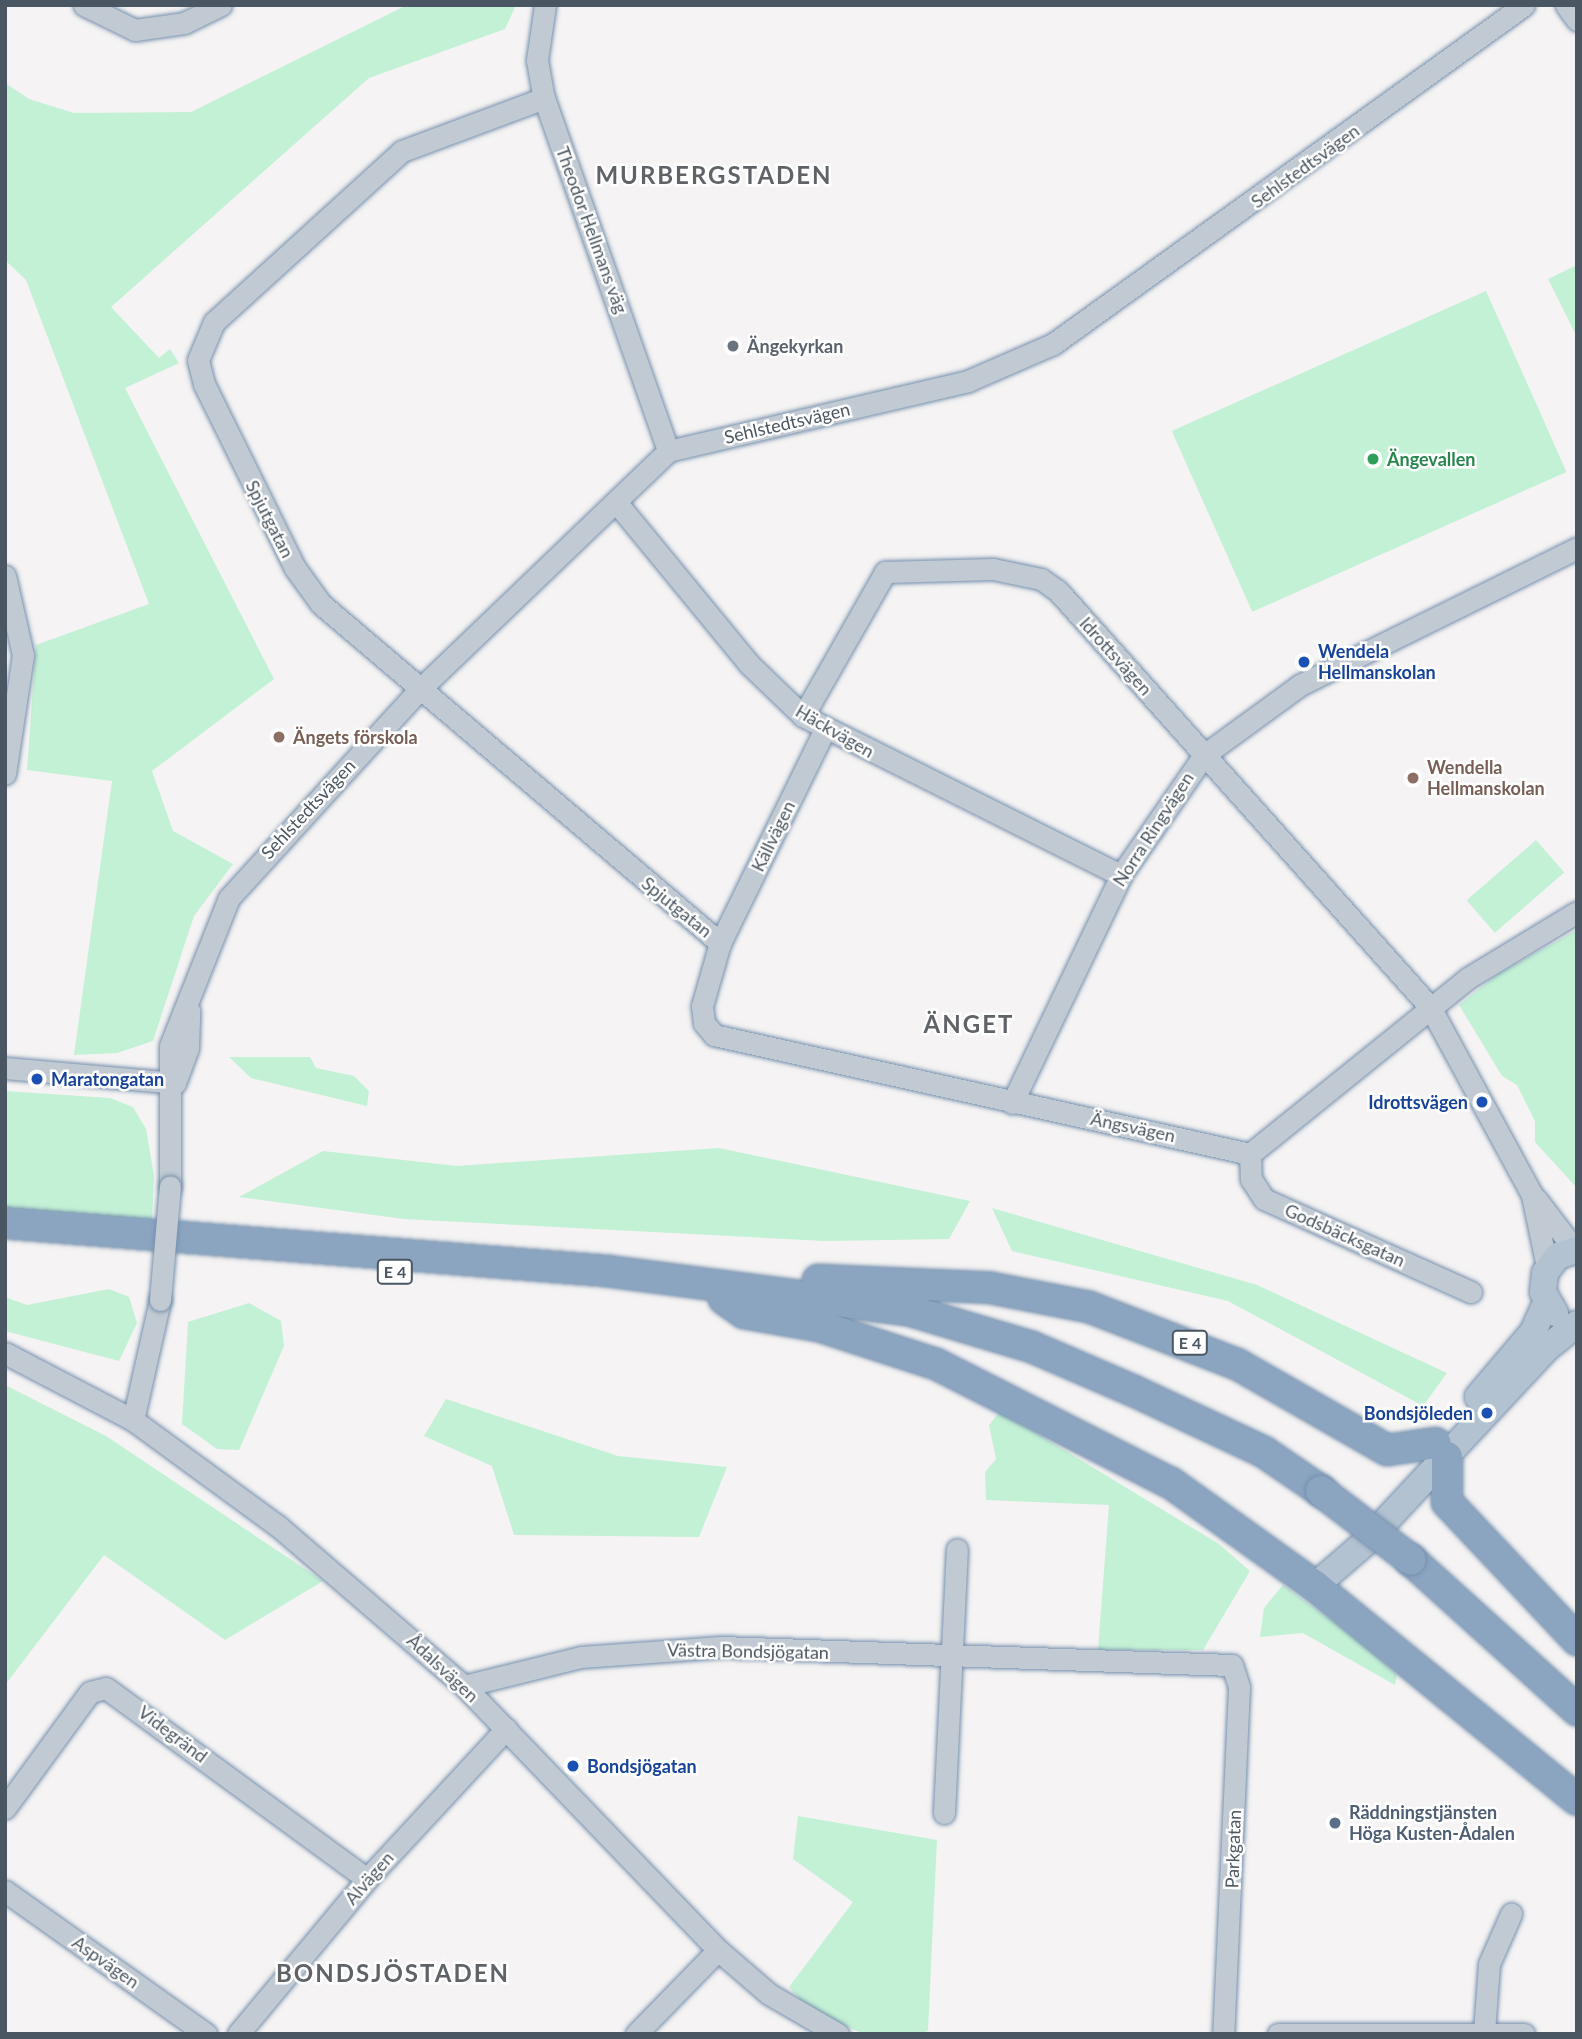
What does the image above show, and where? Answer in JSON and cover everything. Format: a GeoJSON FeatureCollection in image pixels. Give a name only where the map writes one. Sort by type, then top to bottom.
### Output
{"type":"FeatureCollection","features":[{"type":"Feature","properties":{"kind":"highway","name":"E 4"},"geometry":{"type":"LineString","coordinates":[[5,1223],[760,1289],[945,1320],[1032,1347],[1265,1452],[1321,1491],[1410,1560],[1577,1710]]}},
{"type":"Feature","properties":{"kind":"highway","name":"E 4"},"geometry":{"type":"LineString","coordinates":[[5,1240],[724,1299],[915,1330],[1134,1391]]}},
{"type":"Feature","properties":{"kind":"highway","name":"E 4"},"geometry":{"type":"LineString","coordinates":[[760,1289],[796,1280],[847,1280],[991,1288],[1065,1301],[1198,1346],[1387,1450],[1441,1450]]}},
{"type":"Feature","properties":{"kind":"highway","name":"E 4"},"geometry":{"type":"LineString","coordinates":[[724,1299],[744,1313],[819,1326],[936,1364],[1087,1438],[1209,1507],[1315,1586],[1577,1800]]}},
{"type":"Feature","properties":{"kind":"highway"},"geometry":{"type":"LineString","coordinates":[[1441,1450],[1447,1502],[1577,1640]]}},
{"type":"Feature","properties":{"kind":"main road"},"geometry":{"type":"LineString","coordinates":[[1441,1450],[1533,1332],[1547,1301],[1547,1267],[1576,1250]]}},
{"type":"Feature","properties":{"kind":"main road"},"geometry":{"type":"LineString","coordinates":[[1315,1586],[1441,1450],[1552,1343],[1577,1324],[1547,1301]]}},
{"type":"Feature","properties":{"kind":"street"},"geometry":{"type":"LineString","coordinates":[[84,5],[135,30],[184,23],[221,5]]}},
{"type":"Feature","properties":{"kind":"street","name":"Theodor Hellmans väg"},"geometry":{"type":"LineString","coordinates":[[545,5],[537,60],[544,98],[668,452]]}},
{"type":"Feature","properties":{"kind":"street","name":"Sehlstedtsvägen"},"geometry":{"type":"LineString","coordinates":[[133,1420],[160,1300],[170,1186],[175,1083],[170,1046],[229,898],[418,691],[668,452],[956,384],[1053,344],[1524,5]]}},
{"type":"Feature","properties":{"kind":"street"},"geometry":{"type":"LineString","coordinates":[[1566,5],[1577,20]]}},
{"type":"Feature","properties":{"kind":"street","name":"Spjutgatan"},"geometry":{"type":"LineString","coordinates":[[544,98],[402,151],[202,340],[204,384],[295,568],[321,604],[418,691],[720,943]]}},
{"type":"Feature","properties":{"kind":"street","name":"Häckvägen"},"geometry":{"type":"LineString","coordinates":[[616,502],[749,664],[803,716],[1121,875]]}},
{"type":"Feature","properties":{"kind":"street","name":"Norra Ringvägen"},"geometry":{"type":"LineString","coordinates":[[1012,1103],[1121,875],[1203,755],[1300,685],[1577,548]]}},
{"type":"Feature","properties":{"kind":"street","name":"Idrottsvägen"},"geometry":{"type":"LineString","coordinates":[[803,716],[885,572],[993,569],[1032,576],[1058,592],[1430,1006],[1532,1195],[1576,1250]]}},
{"type":"Feature","properties":{"kind":"street"},"geometry":{"type":"LineString","coordinates":[[5,576],[23,655],[5,774]]}},
{"type":"Feature","properties":{"kind":"street","name":"Källvägen"},"geometry":{"type":"LineString","coordinates":[[720,943],[825,729]]}},
{"type":"Feature","properties":{"kind":"street"},"geometry":{"type":"LineString","coordinates":[[1250,1154],[1430,1006],[1577,912]]}},
{"type":"Feature","properties":{"kind":"street","name":"Ängsvägen"},"geometry":{"type":"LineString","coordinates":[[720,943],[702,1006],[704,1023],[714,1035],[1250,1154]]}},
{"type":"Feature","properties":{"kind":"street"},"geometry":{"type":"LineString","coordinates":[[5,1068],[175,1083]]}},
{"type":"Feature","properties":{"kind":"street","name":"Godsbäcksgatan"},"geometry":{"type":"LineString","coordinates":[[1250,1154],[1251,1179],[1264,1199],[1471,1292]]}},
{"type":"Feature","properties":{"kind":"street","name":"Idrottsvägen"},"geometry":{"type":"LineString","coordinates":[[1532,1195],[1547,1267]]}},
{"type":"Feature","properties":{"kind":"street","name":"Ådalsvägen"},"geometry":{"type":"LineString","coordinates":[[5,1353],[133,1420],[278,1526],[464,1686],[718,1950],[769,1994],[838,2034]]}},
{"type":"Feature","properties":{"kind":"street"},"geometry":{"type":"LineString","coordinates":[[944,1813],[957,1549]]}},
{"type":"Feature","properties":{"kind":"street","name":"Västra Bondsjögatan"},"geometry":{"type":"LineString","coordinates":[[464,1686],[581,1657],[721,1647],[951,1659],[1232,1665]]}},
{"type":"Feature","properties":{"kind":"street","name":"Parkgatan"},"geometry":{"type":"LineString","coordinates":[[1223,2034],[1239,1687],[1232,1665]]}},
{"type":"Feature","properties":{"kind":"street","name":"Videgränd"},"geometry":{"type":"LineString","coordinates":[[5,1808],[90,1692],[106,1688],[367,1879]]}},
{"type":"Feature","properties":{"kind":"street","name":"Alvägen"},"geometry":{"type":"LineString","coordinates":[[238,2034],[367,1879],[506,1728]]}},
{"type":"Feature","properties":{"kind":"street","name":"Aspvägen"},"geometry":{"type":"LineString","coordinates":[[5,1891],[206,2034]]}},
{"type":"Feature","properties":{"kind":"street"},"geometry":{"type":"LineString","coordinates":[[1484,2032],[1489,1964],[1511,1914]]}},
{"type":"Feature","properties":{"kind":"street"},"geometry":{"type":"LineString","coordinates":[[636,2034],[718,1950]]}},
{"type":"Feature","properties":{"kind":"street"},"geometry":{"type":"LineString","coordinates":[[1278,2034],[1524,2034]]}},
{"type":"Feature","properties":{"kind":"green space"},"geometry":{"type":"Polygon","coordinates":[[[407,5],[516,5],[505,29],[369,78],[111,307],[159,358],[170,349],[179,363],[125,388],[274,679],[152,771],[173,831],[233,864],[194,916],[153,1041],[117,1053],[74,1055],[112,781],[27,770],[36,645],[149,604],[26,280],[5,260],[5,83],[29,99],[74,113],[191,112],[407,5]]]}},
{"type":"Feature","properties":{"kind":"green space"},"geometry":{"type":"Polygon","coordinates":[[[1577,265],[1577,337],[1548,279],[1577,265]]]}},
{"type":"Feature","properties":{"kind":"green space","name":"Ängevallen"},"geometry":{"type":"Polygon","coordinates":[[[1486,291],[1567,472],[1252,612],[1172,431],[1486,291]]]}},
{"type":"Feature","properties":{"kind":"green space"},"geometry":{"type":"Polygon","coordinates":[[[1536,840],[1564,872],[1495,933],[1467,900],[1536,840]]]}},
{"type":"Feature","properties":{"kind":"green space"},"geometry":{"type":"Polygon","coordinates":[[[1577,930],[1577,1188],[1535,1142],[1535,1121],[1517,1085],[1502,1076],[1459,1005],[1498,974],[1577,930]]]}},
{"type":"Feature","properties":{"kind":"green space"},"geometry":{"type":"Polygon","coordinates":[[[229,1057],[310,1057],[316,1068],[354,1076],[369,1091],[367,1106],[251,1078],[229,1057]]]}},
{"type":"Feature","properties":{"kind":"green space"},"geometry":{"type":"Polygon","coordinates":[[[5,1091],[110,1098],[133,1107],[146,1129],[154,1176],[152,1221],[5,1208],[5,1091]]]}},
{"type":"Feature","properties":{"kind":"green space"},"geometry":{"type":"Polygon","coordinates":[[[719,1148],[970,1201],[949,1239],[825,1241],[404,1219],[239,1197],[323,1151],[457,1166],[719,1148]]]}},
{"type":"Feature","properties":{"kind":"green space"},"geometry":{"type":"Polygon","coordinates":[[[992,1208],[1257,1285],[1447,1373],[1423,1406],[1228,1301],[1012,1251],[992,1208]]]}},
{"type":"Feature","properties":{"kind":"green space"},"geometry":{"type":"Polygon","coordinates":[[[109,1289],[129,1297],[137,1323],[119,1361],[5,1331],[5,1297],[27,1305],[109,1289]]]}},
{"type":"Feature","properties":{"kind":"green space"},"geometry":{"type":"Polygon","coordinates":[[[249,1303],[281,1321],[284,1346],[239,1450],[217,1449],[182,1424],[188,1322],[249,1303]]]}},
{"type":"Feature","properties":{"kind":"green space"},"geometry":{"type":"Polygon","coordinates":[[[5,1385],[106,1436],[323,1581],[225,1640],[104,1555],[5,1685],[5,1385]]]}},
{"type":"Feature","properties":{"kind":"green space"},"geometry":{"type":"Polygon","coordinates":[[[446,1399],[618,1456],[727,1467],[699,1537],[514,1535],[492,1466],[424,1436],[446,1399]]]}},
{"type":"Feature","properties":{"kind":"green space"},"geometry":{"type":"Polygon","coordinates":[[[1000,1411],[1219,1544],[1250,1571],[1203,1650],[1098,1650],[1109,1505],[986,1500],[985,1472],[996,1459],[989,1425],[1000,1411]]]}},
{"type":"Feature","properties":{"kind":"green space"},"geometry":{"type":"Polygon","coordinates":[[[1283,1585],[1366,1646],[1397,1675],[1395,1685],[1303,1633],[1260,1637],[1264,1608],[1283,1585]]]}},
{"type":"Feature","properties":{"kind":"green space"},"geometry":{"type":"Polygon","coordinates":[[[798,1816],[937,1840],[928,2030],[923,2034],[864,2034],[811,2012],[789,1987],[853,1902],[793,1859],[798,1816]]]}},
{"type":"Feature","properties":{"kind":"place","name":"Ängekyrkan"},"geometry":{"type":"Point","coordinates":[733,346]}},
{"type":"Feature","properties":{"kind":"place","name":"Ängevallen"},"geometry":{"type":"Point","coordinates":[1373,459]}},
{"type":"Feature","properties":{"kind":"place","name":"Wendela Hellmanskolan"},"geometry":{"type":"Point","coordinates":[1304,662]}},
{"type":"Feature","properties":{"kind":"place","name":"Ängets förskola"},"geometry":{"type":"Point","coordinates":[279,737]}},
{"type":"Feature","properties":{"kind":"place","name":"Wendella Hellmanskolan"},"geometry":{"type":"Point","coordinates":[1413,778]}},
{"type":"Feature","properties":{"kind":"place","name":"Maratongatan"},"geometry":{"type":"Point","coordinates":[37,1079]}},
{"type":"Feature","properties":{"kind":"place","name":"Idrottsvägen"},"geometry":{"type":"Point","coordinates":[1482,1102]}},
{"type":"Feature","properties":{"kind":"place","name":"Bondsjöleden"},"geometry":{"type":"Point","coordinates":[1487,1413]}},
{"type":"Feature","properties":{"kind":"place","name":"Bondsjögatan"},"geometry":{"type":"Point","coordinates":[573,1766]}},
{"type":"Feature","properties":{"kind":"place","name":"Räddningstjänsten Höga Kusten-Ådalen"},"geometry":{"type":"Point","coordinates":[1335,1823]}},
{"type":"Feature","properties":{"kind":"district","name":"MURBERGSTADEN"},"geometry":{"type":"Point","coordinates":[714,175]}},
{"type":"Feature","properties":{"kind":"district","name":"ÄNGET"},"geometry":{"type":"Point","coordinates":[969,1024]}},
{"type":"Feature","properties":{"kind":"district","name":"BONDSJÖSTADEN"},"geometry":{"type":"Point","coordinates":[393,1973]}}]}
